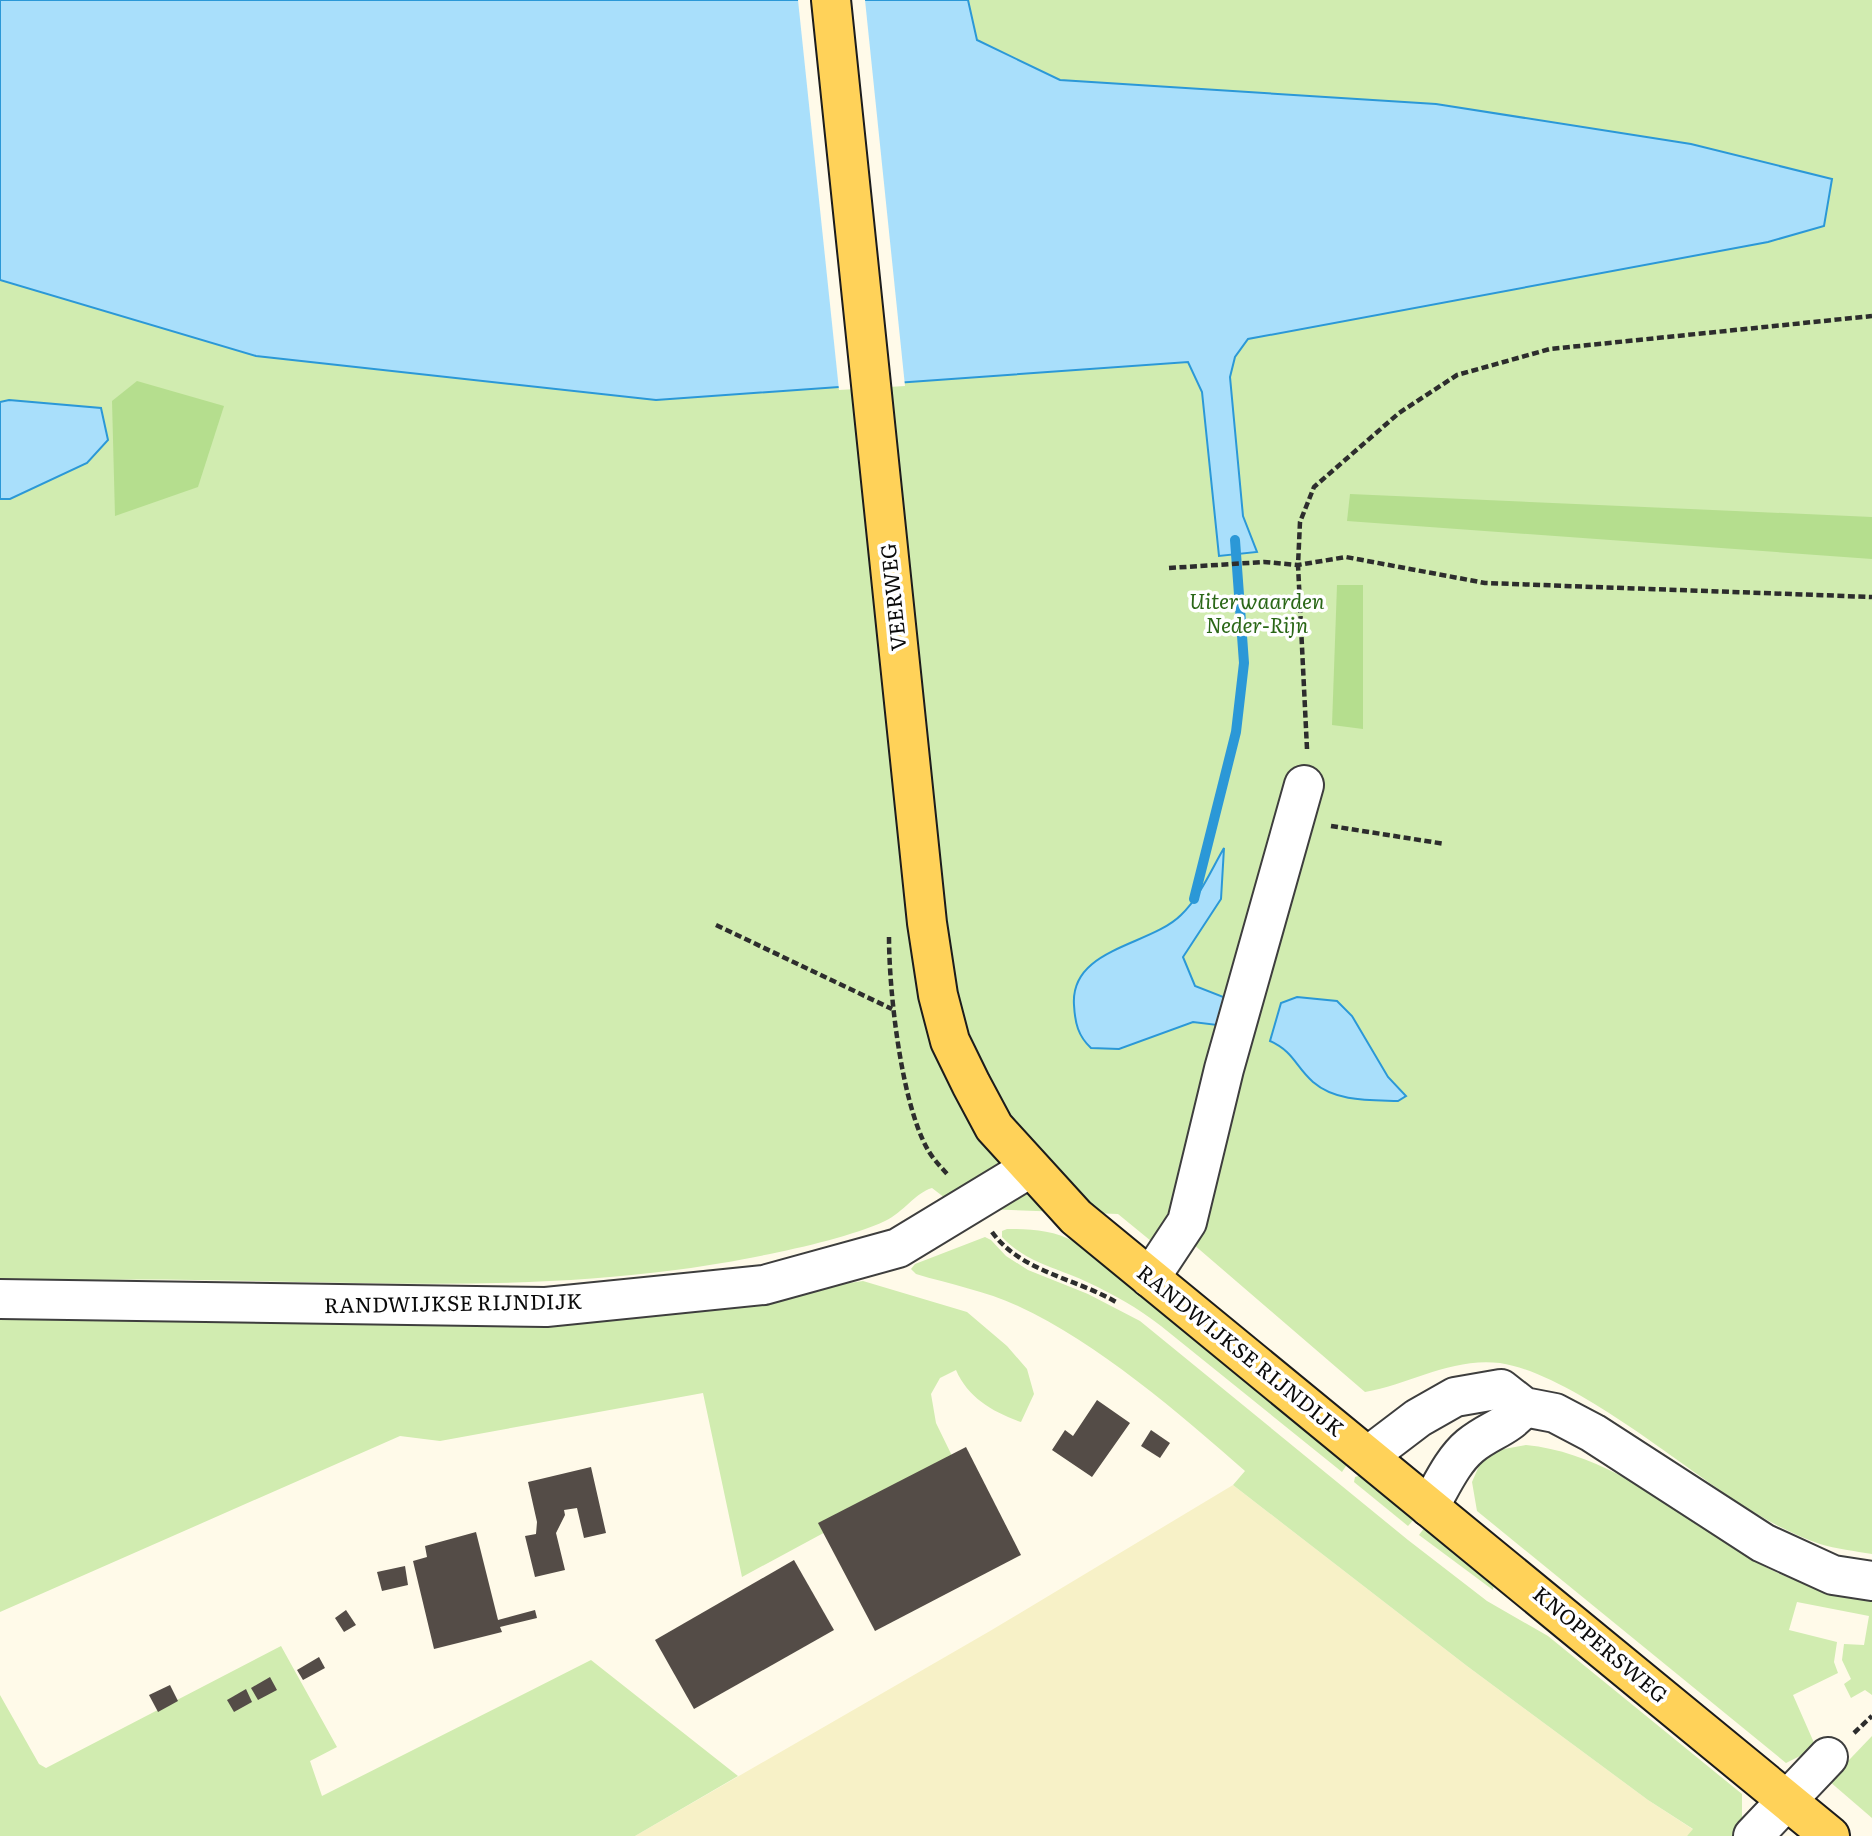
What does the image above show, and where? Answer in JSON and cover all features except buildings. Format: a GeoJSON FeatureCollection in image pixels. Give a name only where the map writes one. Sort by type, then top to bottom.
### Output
{"type":"FeatureCollection","features":[{"type":"Feature","properties":{"kind":"main road","name":"VEERWEG"},"geometry":{"type":"LineString","coordinates":[[831,0],[919,841],[938,995],[950,1041],[994,1127],[1030,1168]]}},
{"type":"Feature","properties":{"kind":"main road","name":"RANDWIJKSE RIJNDIJK"},"geometry":{"type":"LineString","coordinates":[[1030,1168],[1076,1217],[1368,1456]]}},
{"type":"Feature","properties":{"kind":"main road","name":"KNOPPERSWEG"},"geometry":{"type":"LineString","coordinates":[[1368,1456],[1510,1570],[1830,1836]]}},
{"type":"Feature","properties":{"kind":"street"},"geometry":{"type":"LineString","coordinates":[[1150,1278],[1187,1222],[1224,1069],[1299,802]]}},
{"type":"Feature","properties":{"kind":"street","name":"RANDWIJKSE RIJNDIJK"},"geometry":{"type":"LineString","coordinates":[[0,1299],[545,1307],[764,1285],[898,1248],[973,1206],[1030,1168]]}},
{"type":"Feature","properties":{"kind":"street"},"geometry":{"type":"LineString","coordinates":[[1368,1456],[1418,1418],[1455,1397],[1501,1389],[1524,1408],[1555,1413],[1593,1433],[1763,1543],[1833,1574],[1872,1581]]}},
{"type":"Feature","properties":{"kind":"street"},"geometry":{"type":"LineString","coordinates":[[1429,1507],[1467,1449],[1485,1435],[1510,1424],[1524,1408]]}},
{"type":"Feature","properties":{"kind":"street"},"geometry":{"type":"LineString","coordinates":[[1753,1836],[1828,1757]]}},
{"type":"Feature","properties":{"kind":"path"},"geometry":{"type":"LineString","coordinates":[[1445,844],[1299,802],[1308,738],[1298,565],[1300,522],[1314,487],[1399,413],[1457,375],[1550,349],[1872,316]]}},
{"type":"Feature","properties":{"kind":"path"},"geometry":{"type":"LineString","coordinates":[[1169,568],[1264,562],[1298,565],[1346,557],[1485,583],[1872,597]]}},
{"type":"Feature","properties":{"kind":"path"},"geometry":{"type":"LineString","coordinates":[[716,925],[892,1009]]}},
{"type":"Feature","properties":{"kind":"path","name":"RANDWIJKSE RIJNDIJK"},"geometry":{"type":"LineString","coordinates":[[973,1206],[1001,1245],[1029,1264],[1090,1287],[1122,1305]]}},
{"type":"Feature","properties":{"kind":"shaded area"},"geometry":{"type":"Polygon","coordinates":[[[1233,1485],[1467,1666],[1648,1800],[1694,1830],[1687,1836],[635,1836],[990,1631],[1233,1485]]]}},
{"type":"Feature","properties":{"kind":"green space","name":"Uiterwaarden Neder-Rijn"},"geometry":{"type":"Polygon","coordinates":[[[0,0],[1872,0],[1872,1554],[1820,1544],[1778,1526],[1739,1503],[1623,1422],[1559,1384],[1528,1371],[1500,1363],[1465,1364],[1365,1392],[1193,1244],[1164,1232],[1151,1241],[1118,1214],[958,1208],[932,1188],[885,1221],[849,1234],[741,1260],[632,1275],[452,1284],[181,1280],[0,1283],[0,0]]]}},
{"type":"Feature","properties":{"kind":"green space"},"geometry":{"type":"Polygon","coordinates":[[[137,381],[224,406],[198,487],[115,516],[112,401],[137,381]]]}},
{"type":"Feature","properties":{"kind":"green space"},"geometry":{"type":"Polygon","coordinates":[[[1350,494],[1872,517],[1872,559],[1347,521],[1350,494]]]}},
{"type":"Feature","properties":{"kind":"green space"},"geometry":{"type":"Polygon","coordinates":[[[1337,585],[1363,585],[1363,729],[1332,725],[1337,585]]]}},
{"type":"Feature","properties":{"kind":"green space"},"geometry":{"type":"Polygon","coordinates":[[[1002,1231],[1042,1231],[1075,1242],[1348,1463],[1342,1472],[1152,1319],[1106,1291],[1021,1253],[1002,1237],[1002,1231]]]}},
{"type":"Feature","properties":{"kind":"green space"},"geometry":{"type":"Polygon","coordinates":[[[985,1237],[1006,1256],[1028,1270],[1088,1294],[1140,1321],[1408,1540],[1487,1601],[1548,1636],[1742,1794],[1742,1819],[1733,1836],[1687,1836],[1693,1829],[1648,1800],[1467,1666],[1233,1485],[1245,1471],[1108,1359],[1048,1321],[1018,1306],[916,1274],[911,1269],[915,1264],[985,1237]]]}},
{"type":"Feature","properties":{"kind":"green space"},"geometry":{"type":"Polygon","coordinates":[[[863,1281],[967,1312],[1007,1346],[1027,1369],[1034,1394],[1021,1422],[982,1403],[967,1389],[956,1370],[940,1378],[931,1394],[936,1423],[955,1462],[742,1577],[703,1393],[440,1441],[400,1436],[0,1612],[0,1316],[207,1317],[438,1325],[614,1317],[863,1281]]]}},
{"type":"Feature","properties":{"kind":"green space"},"geometry":{"type":"Polygon","coordinates":[[[1526,1445],[1562,1452],[1627,1479],[1748,1557],[1791,1579],[1872,1601],[1872,1695],[1865,1690],[1851,1698],[1844,1684],[1851,1679],[1842,1660],[1844,1644],[1864,1645],[1869,1616],[1797,1602],[1789,1630],[1837,1642],[1834,1662],[1838,1673],[1793,1695],[1815,1745],[1814,1749],[1786,1763],[1477,1511],[1472,1482],[1482,1459],[1504,1449],[1526,1445]]]}},
{"type":"Feature","properties":{"kind":"green space"},"geometry":{"type":"Polygon","coordinates":[[[1362,1475],[1415,1518],[1408,1526],[1354,1482],[1355,1477],[1362,1475]]]}},
{"type":"Feature","properties":{"kind":"green space"},"geometry":{"type":"Polygon","coordinates":[[[1425,1527],[1494,1584],[1493,1590],[1419,1535],[1425,1527]]]}},
{"type":"Feature","properties":{"kind":"green space"},"geometry":{"type":"Polygon","coordinates":[[[281,1646],[337,1747],[310,1761],[322,1796],[591,1660],[738,1776],[635,1836],[0,1836],[0,1695],[39,1764],[46,1768],[281,1646]]]}},
{"type":"Feature","properties":{"kind":"green space"},"geometry":{"type":"Polygon","coordinates":[[[1872,1736],[1872,1818],[1829,1781],[1872,1736]]]}},
{"type":"Feature","properties":{"kind":"water"},"geometry":{"type":"Polygon","coordinates":[[[0,0],[968,0],[977,40],[1060,80],[1436,104],[1691,144],[1832,179],[1824,226],[1768,242],[1248,339],[1235,357],[1230,377],[1243,516],[1257,552],[1219,556],[1202,392],[1188,362],[656,400],[256,356],[0,280],[0,0]]]}},
{"type":"Feature","properties":{"kind":"water"},"geometry":{"type":"Polygon","coordinates":[[[9,400],[101,408],[108,440],[87,463],[10,499],[0,499],[0,402],[9,400]]]}},
{"type":"Feature","properties":{"kind":"water"},"geometry":{"type":"Polygon","coordinates":[[[1224,848],[1221,899],[1183,957],[1195,986],[1226,998],[1217,1025],[1193,1022],[1119,1049],[1091,1048],[1080,1034],[1074,1012],[1076,986],[1085,971],[1114,950],[1151,934],[1181,915],[1200,892],[1224,848]]]}},
{"type":"Feature","properties":{"kind":"water"},"geometry":{"type":"Polygon","coordinates":[[[1297,997],[1337,1001],[1352,1016],[1388,1077],[1406,1096],[1398,1101],[1354,1099],[1322,1089],[1313,1082],[1289,1055],[1270,1041],[1281,1003],[1297,997]]]}},
{"type":"Feature","properties":{"kind":"pier"},"geometry":{"type":"Polygon","coordinates":[[[798,0],[865,0],[905,386],[839,390],[798,0]]]}},
{"type":"Feature","properties":{"kind":"waterway"},"geometry":{"type":"LineString","coordinates":[[1194,899],[1236,732],[1244,663],[1235,540]]}}]}
